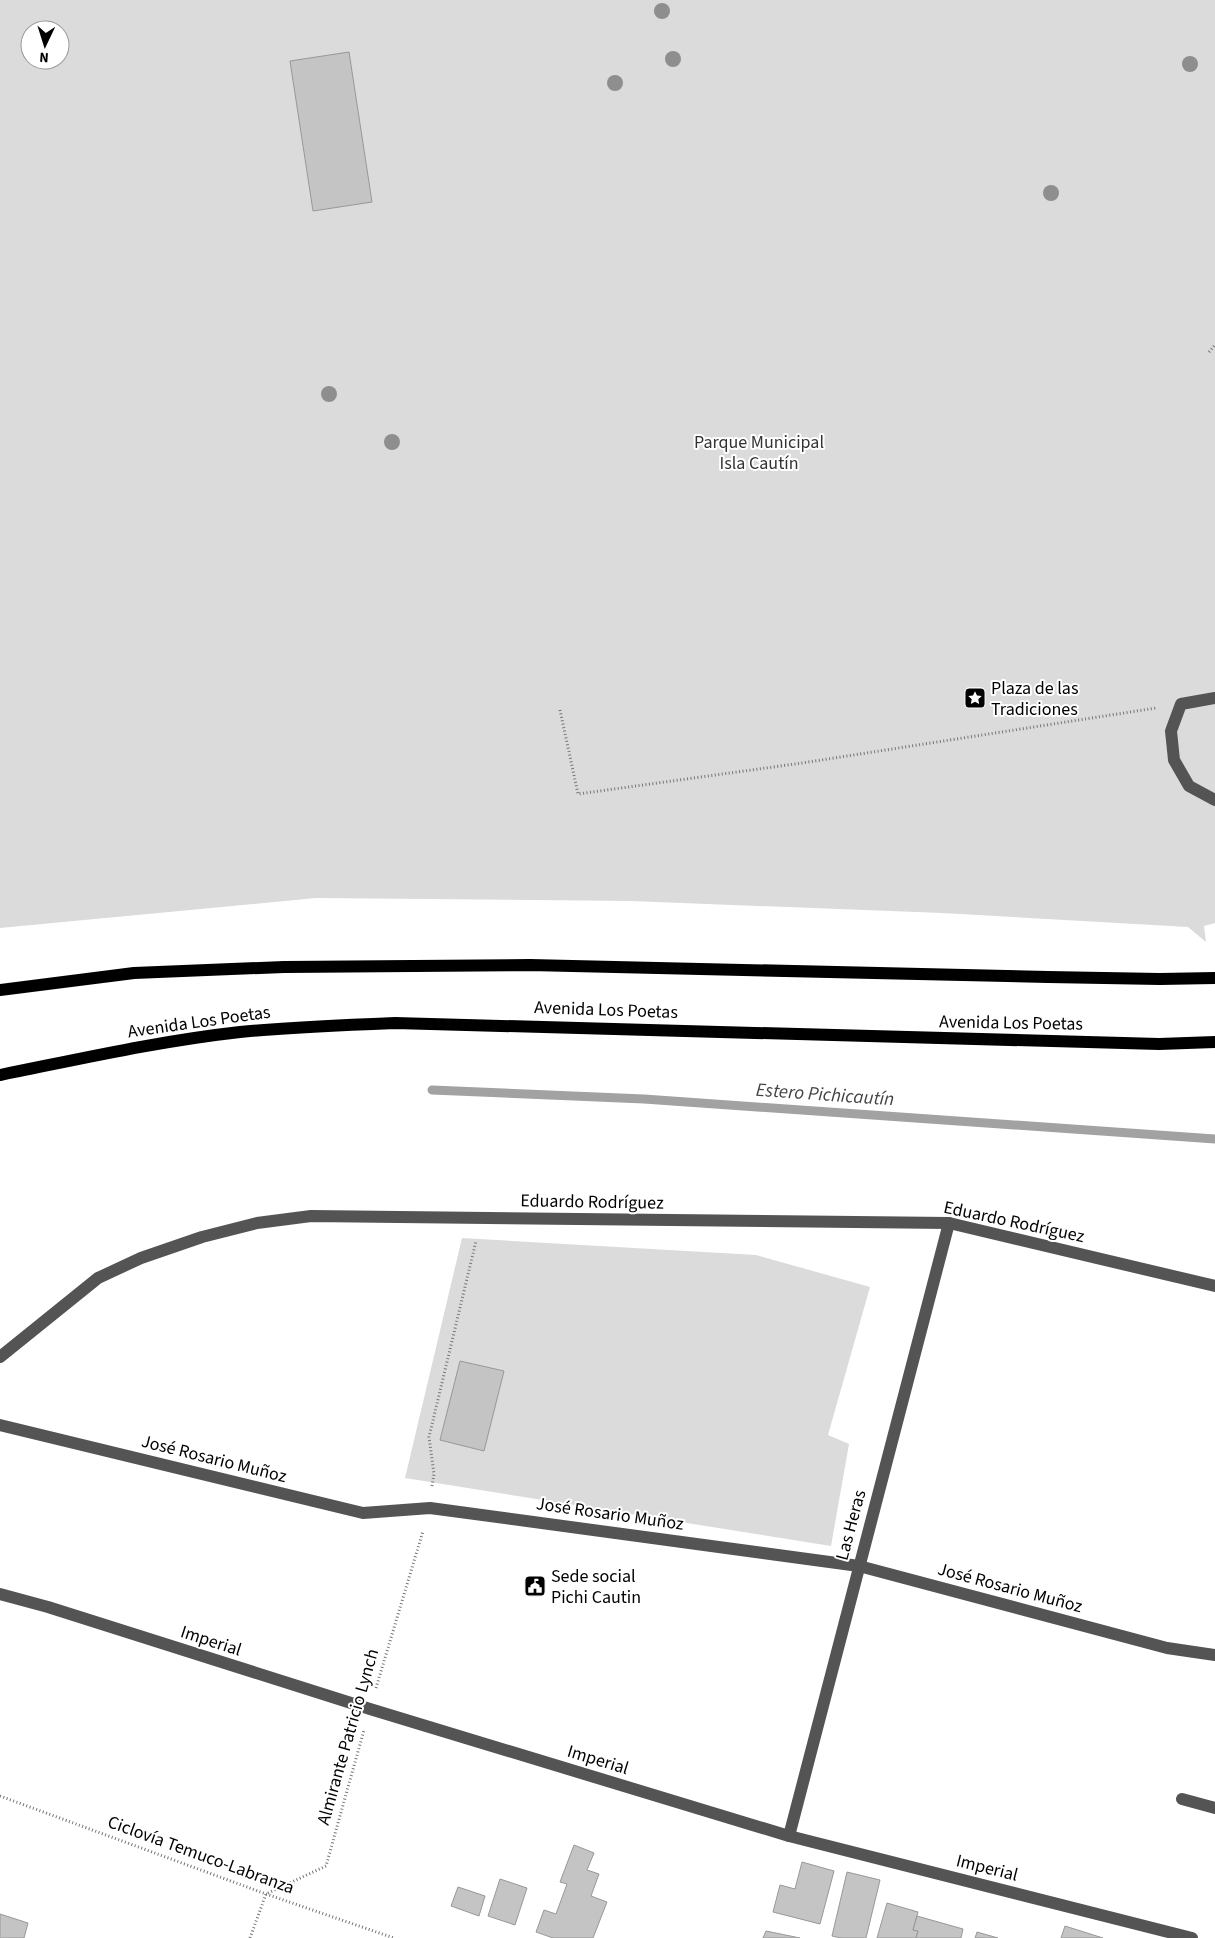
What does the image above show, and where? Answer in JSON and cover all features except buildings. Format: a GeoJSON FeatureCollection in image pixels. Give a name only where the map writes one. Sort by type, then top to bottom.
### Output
{"type":"FeatureCollection","features":[{"type":"Feature","properties":{"kind":"main road"},"geometry":{"type":"LineString","coordinates":[[0,990],[134,973],[284,967],[530,965],[1048,977],[1215,978]]}},
{"type":"Feature","properties":{"kind":"main road","name":"Avenida Los Poetas"},"geometry":{"type":"LineString","coordinates":[[0,1075],[104,1053],[229,1034],[317,1026],[395,1023],[1159,1044],[1215,1042]]}},
{"type":"Feature","properties":{"kind":"street"},"geometry":{"type":"LineString","coordinates":[[1215,698],[1181,704],[1170,731],[1174,760],[1189,786],[1215,800]]}},
{"type":"Feature","properties":{"kind":"street","name":"Eduardo Rodríguez"},"geometry":{"type":"LineString","coordinates":[[0,1357],[98,1278],[142,1258],[202,1237],[257,1223],[311,1216],[949,1223],[1215,1286]]}},
{"type":"Feature","properties":{"kind":"street","name":"Las Heras"},"geometry":{"type":"LineString","coordinates":[[789,1836],[949,1223]]}},
{"type":"Feature","properties":{"kind":"street","name":"José Rosario Muñoz"},"geometry":{"type":"LineString","coordinates":[[0,1425],[363,1513],[430,1508],[859,1566],[1168,1648],[1215,1655]]}},
{"type":"Feature","properties":{"kind":"street","name":"Imperial"},"geometry":{"type":"LineString","coordinates":[[0,1594],[48,1607],[370,1709],[789,1836],[1192,1938]]}},
{"type":"Feature","properties":{"kind":"street"},"geometry":{"type":"LineString","coordinates":[[1182,1799],[1215,1808]]}},
{"type":"Feature","properties":{"kind":"path"},"geometry":{"type":"LineString","coordinates":[[1209,352],[1215,345]]}},
{"type":"Feature","properties":{"kind":"path"},"geometry":{"type":"LineString","coordinates":[[560,710],[578,794],[802,763],[1181,704]]}},
{"type":"Feature","properties":{"kind":"path","name":"Almirante Patricio Lynch"},"geometry":{"type":"LineString","coordinates":[[266,1894],[326,1866],[370,1709],[430,1508],[434,1474],[429,1437],[482,1218]]}},
{"type":"Feature","properties":{"kind":"path","name":"Ciclovía Temuco-Labranza"},"geometry":{"type":"LineString","coordinates":[[0,1796],[266,1894],[394,1938]]}},
{"type":"Feature","properties":{"kind":"path"},"geometry":{"type":"LineString","coordinates":[[250,1938],[266,1894]]}},
{"type":"Feature","properties":{"kind":"green space","name":"Parque Municipal Isla Cautín"},"geometry":{"type":"Polygon","coordinates":[[[0,0],[1215,0],[1215,923],[1204,926],[1206,942],[1188,927],[942,913],[631,901],[316,898],[0,928],[0,0]]]}},
{"type":"Feature","properties":{"kind":"green space"},"geometry":{"type":"Polygon","coordinates":[[[462,1238],[756,1255],[870,1287],[828,1435],[849,1444],[831,1546],[405,1478],[462,1238]]]}},
{"type":"Feature","properties":{"kind":"waterway","name":"Estero Pichicautín"},"geometry":{"type":"LineString","coordinates":[[432,1090],[644,1099],[1215,1139]]}},
{"type":"Feature","properties":{"kind":"place","name":"Plaza de las Tradiciones"},"geometry":{"type":"Point","coordinates":[975,698]}},
{"type":"Feature","properties":{"kind":"place","name":"Sede social Pichi Cautin"},"geometry":{"type":"Point","coordinates":[535,1586]}}]}
